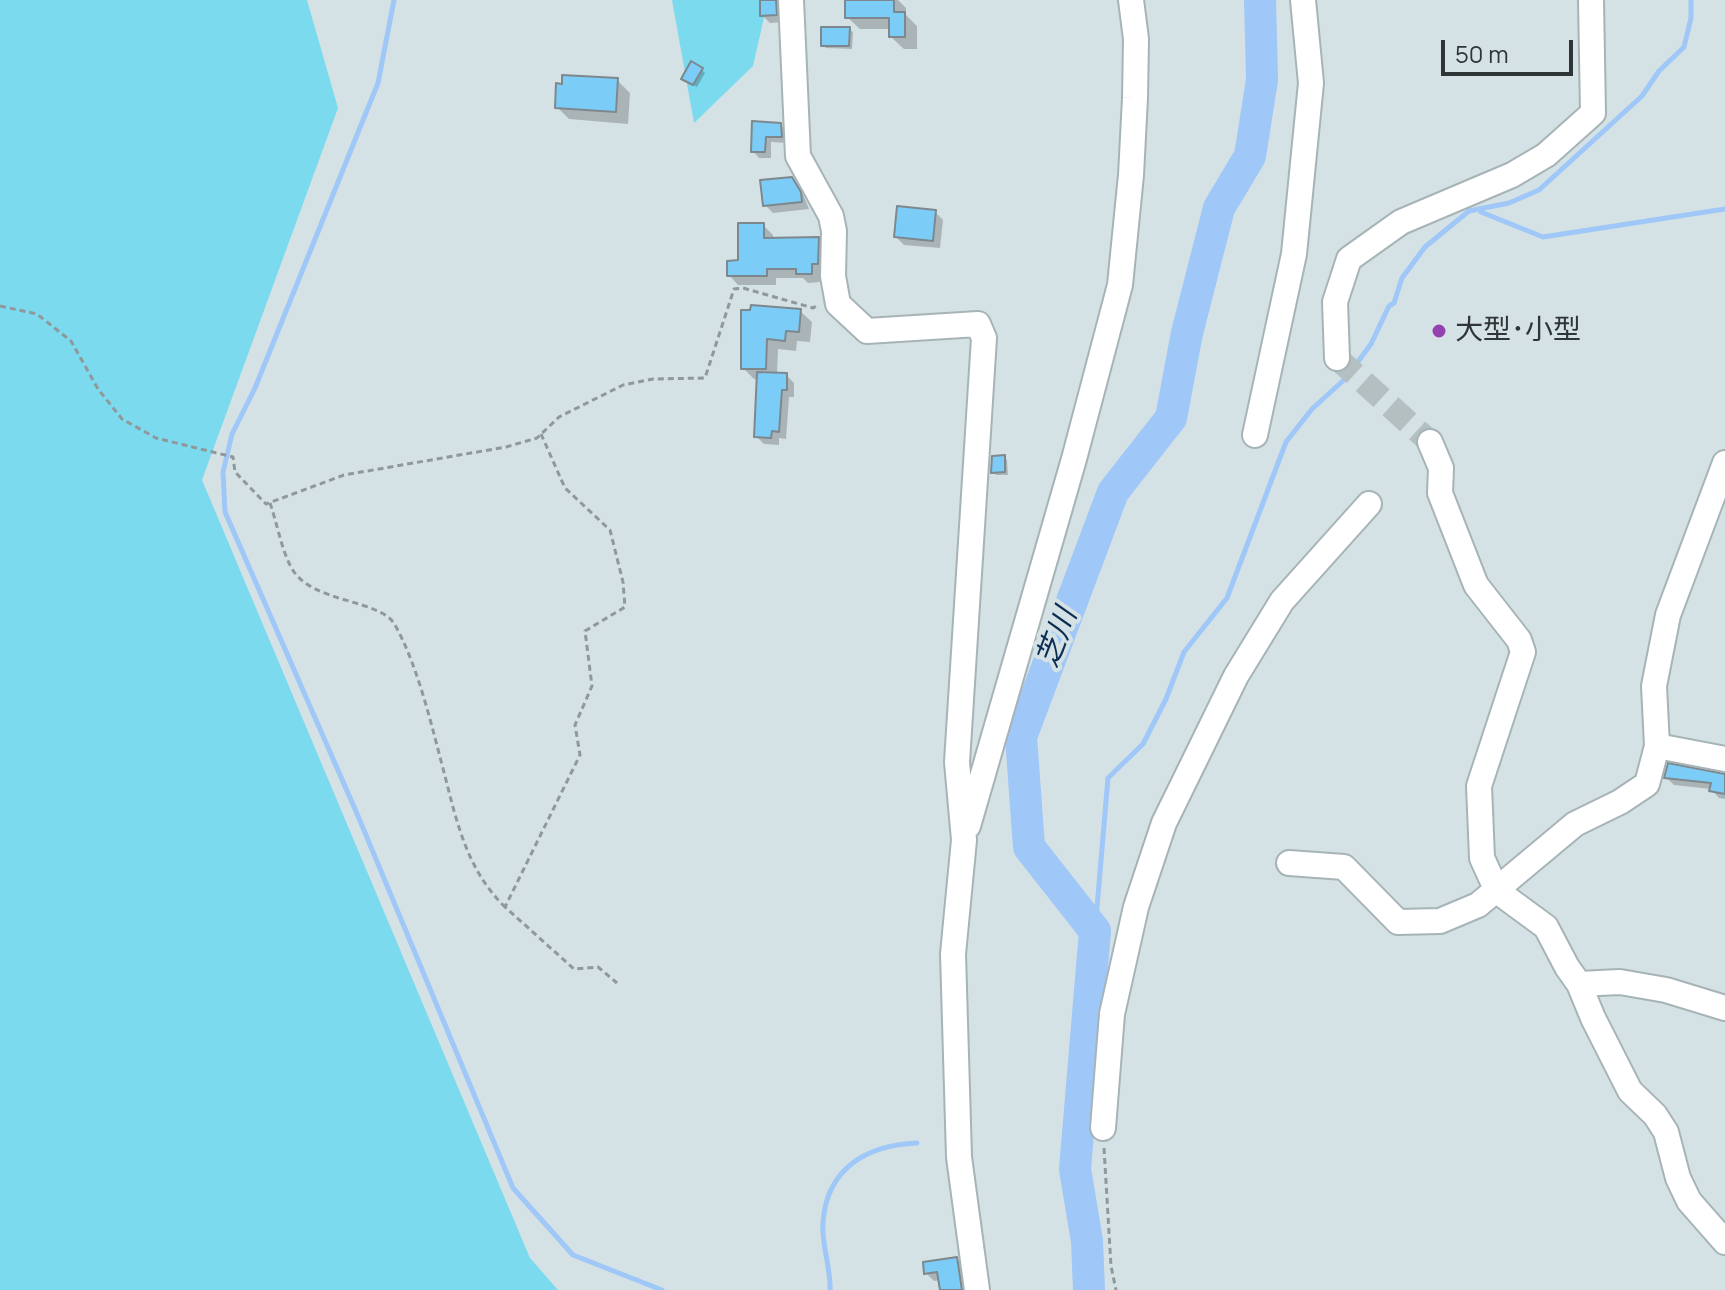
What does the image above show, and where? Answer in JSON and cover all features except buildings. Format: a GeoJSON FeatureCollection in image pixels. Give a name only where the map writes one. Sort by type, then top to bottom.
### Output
{"type":"FeatureCollection","features":[{"type":"Feature","properties":{"kind":"street"},"geometry":{"type":"LineString","coordinates":[[791,0],[798,156],[831,216],[834,231],[833,276],[838,304],[867,331],[978,324],[984,338],[957,762],[964,840]]}},
{"type":"Feature","properties":{"kind":"street"},"geometry":{"type":"LineString","coordinates":[[977,1290],[959,1157],[953,954],[964,840],[1074,459],[1120,285],[1135,114],[1136,39],[1131,0]]}},
{"type":"Feature","properties":{"kind":"street"},"geometry":{"type":"LineString","coordinates":[[1255,435],[1294,254],[1311,83],[1303,0]]}},
{"type":"Feature","properties":{"kind":"street"},"geometry":{"type":"LineString","coordinates":[[1337,358],[1335,302],[1349,259],[1401,222],[1512,175],[1546,155],[1593,113],[1591,0]]}},
{"type":"Feature","properties":{"kind":"street"},"geometry":{"type":"LineString","coordinates":[[1430,442],[1441,468],[1440,493],[1476,585],[1519,640],[1523,652],[1479,786],[1482,858],[1497,891],[1546,927],[1579,984],[1630,1091],[1655,1115],[1666,1132],[1678,1178],[1689,1201],[1725,1242]]}},
{"type":"Feature","properties":{"kind":"street"},"geometry":{"type":"LineString","coordinates":[[1289,863],[1344,867],[1398,922],[1440,921],[1478,905],[1575,824],[1620,802],[1647,784],[1657,746],[1654,686],[1668,615],[1725,463]]}},
{"type":"Feature","properties":{"kind":"street"},"geometry":{"type":"LineString","coordinates":[[1103,1128],[1112,1014],[1136,907],[1164,823],[1236,676],[1282,601],[1369,504]]}},
{"type":"Feature","properties":{"kind":"street"},"geometry":{"type":"LineString","coordinates":[[1657,746],[1725,759]]}},
{"type":"Feature","properties":{"kind":"street"},"geometry":{"type":"LineString","coordinates":[[1579,984],[1620,982],[1666,990],[1725,1008]]}},
{"type":"Feature","properties":{"kind":"path"},"geometry":{"type":"LineString","coordinates":[[0,306],[37,314],[71,341],[98,389],[122,419],[156,438],[233,457],[235,472],[266,504],[344,475],[506,447],[537,438],[559,417],[623,385],[653,379],[705,378],[734,289],[743,288],[813,308],[835,296]]}},
{"type":"Feature","properties":{"kind":"path"},"geometry":{"type":"LineString","coordinates":[[505,907],[580,755],[575,725],[592,686],[585,631],[625,607],[623,582],[610,530],[565,488],[541,434]]}},
{"type":"Feature","properties":{"kind":"path"},"geometry":{"type":"LineString","coordinates":[[270,503],[292,569],[319,592],[376,610],[394,621],[429,715],[463,844],[491,893],[574,969],[598,967],[617,983]]}},
{"type":"Feature","properties":{"kind":"path"},"geometry":{"type":"LineString","coordinates":[[1103,1128],[1111,1266],[1116,1290]]}},
{"type":"Feature","properties":{"kind":"shaded area"},"geometry":{"type":"Polygon","coordinates":[[[0,0],[307,0],[338,108],[202,480],[530,1258],[558,1290],[0,1290],[0,0]]]}},
{"type":"Feature","properties":{"kind":"shaded area"},"geometry":{"type":"Polygon","coordinates":[[[672,0],[768,0],[753,66],[694,123],[672,0]]]}},
{"type":"Feature","properties":{"kind":"waterway"},"geometry":{"type":"LineString","coordinates":[[394,0],[378,83],[255,388],[232,434],[223,472],[225,512],[358,816],[513,1188],[573,1255],[662,1290]]}},
{"type":"Feature","properties":{"kind":"waterway","name":"芝川"},"geometry":{"type":"LineString","coordinates":[[1089,1290],[1087,1241],[1075,1169],[1095,931],[1029,847],[1021,737],[1113,492],[1171,418],[1187,333],[1219,208],[1250,156],[1262,80],[1260,0]]}},
{"type":"Feature","properties":{"kind":"waterway"},"geometry":{"type":"LineString","coordinates":[[1095,931],[1108,778],[1143,744],[1166,699],[1184,652],[1227,598],[1286,442],[1312,409],[1346,378],[1371,344],[1389,306],[1394,303],[1402,278],[1425,247],[1469,211],[1509,203],[1539,190],[1642,96],[1659,71],[1684,47],[1691,18],[1691,0]]}},
{"type":"Feature","properties":{"kind":"waterway"},"geometry":{"type":"LineString","coordinates":[[1481,212],[1543,237],[1725,209]]}},
{"type":"Feature","properties":{"kind":"waterway"},"geometry":{"type":"LineString","coordinates":[[830,1290],[823,1222],[832,1187],[841,1174],[866,1155],[917,1143]]}},
{"type":"Feature","properties":{"kind":"tunnel"},"geometry":{"type":"LineString","coordinates":[[1337,358],[1430,442]]}},
{"type":"Feature","properties":{"kind":"place","name":"大型･小型"},"geometry":{"type":"Point","coordinates":[1439,331]}}]}
